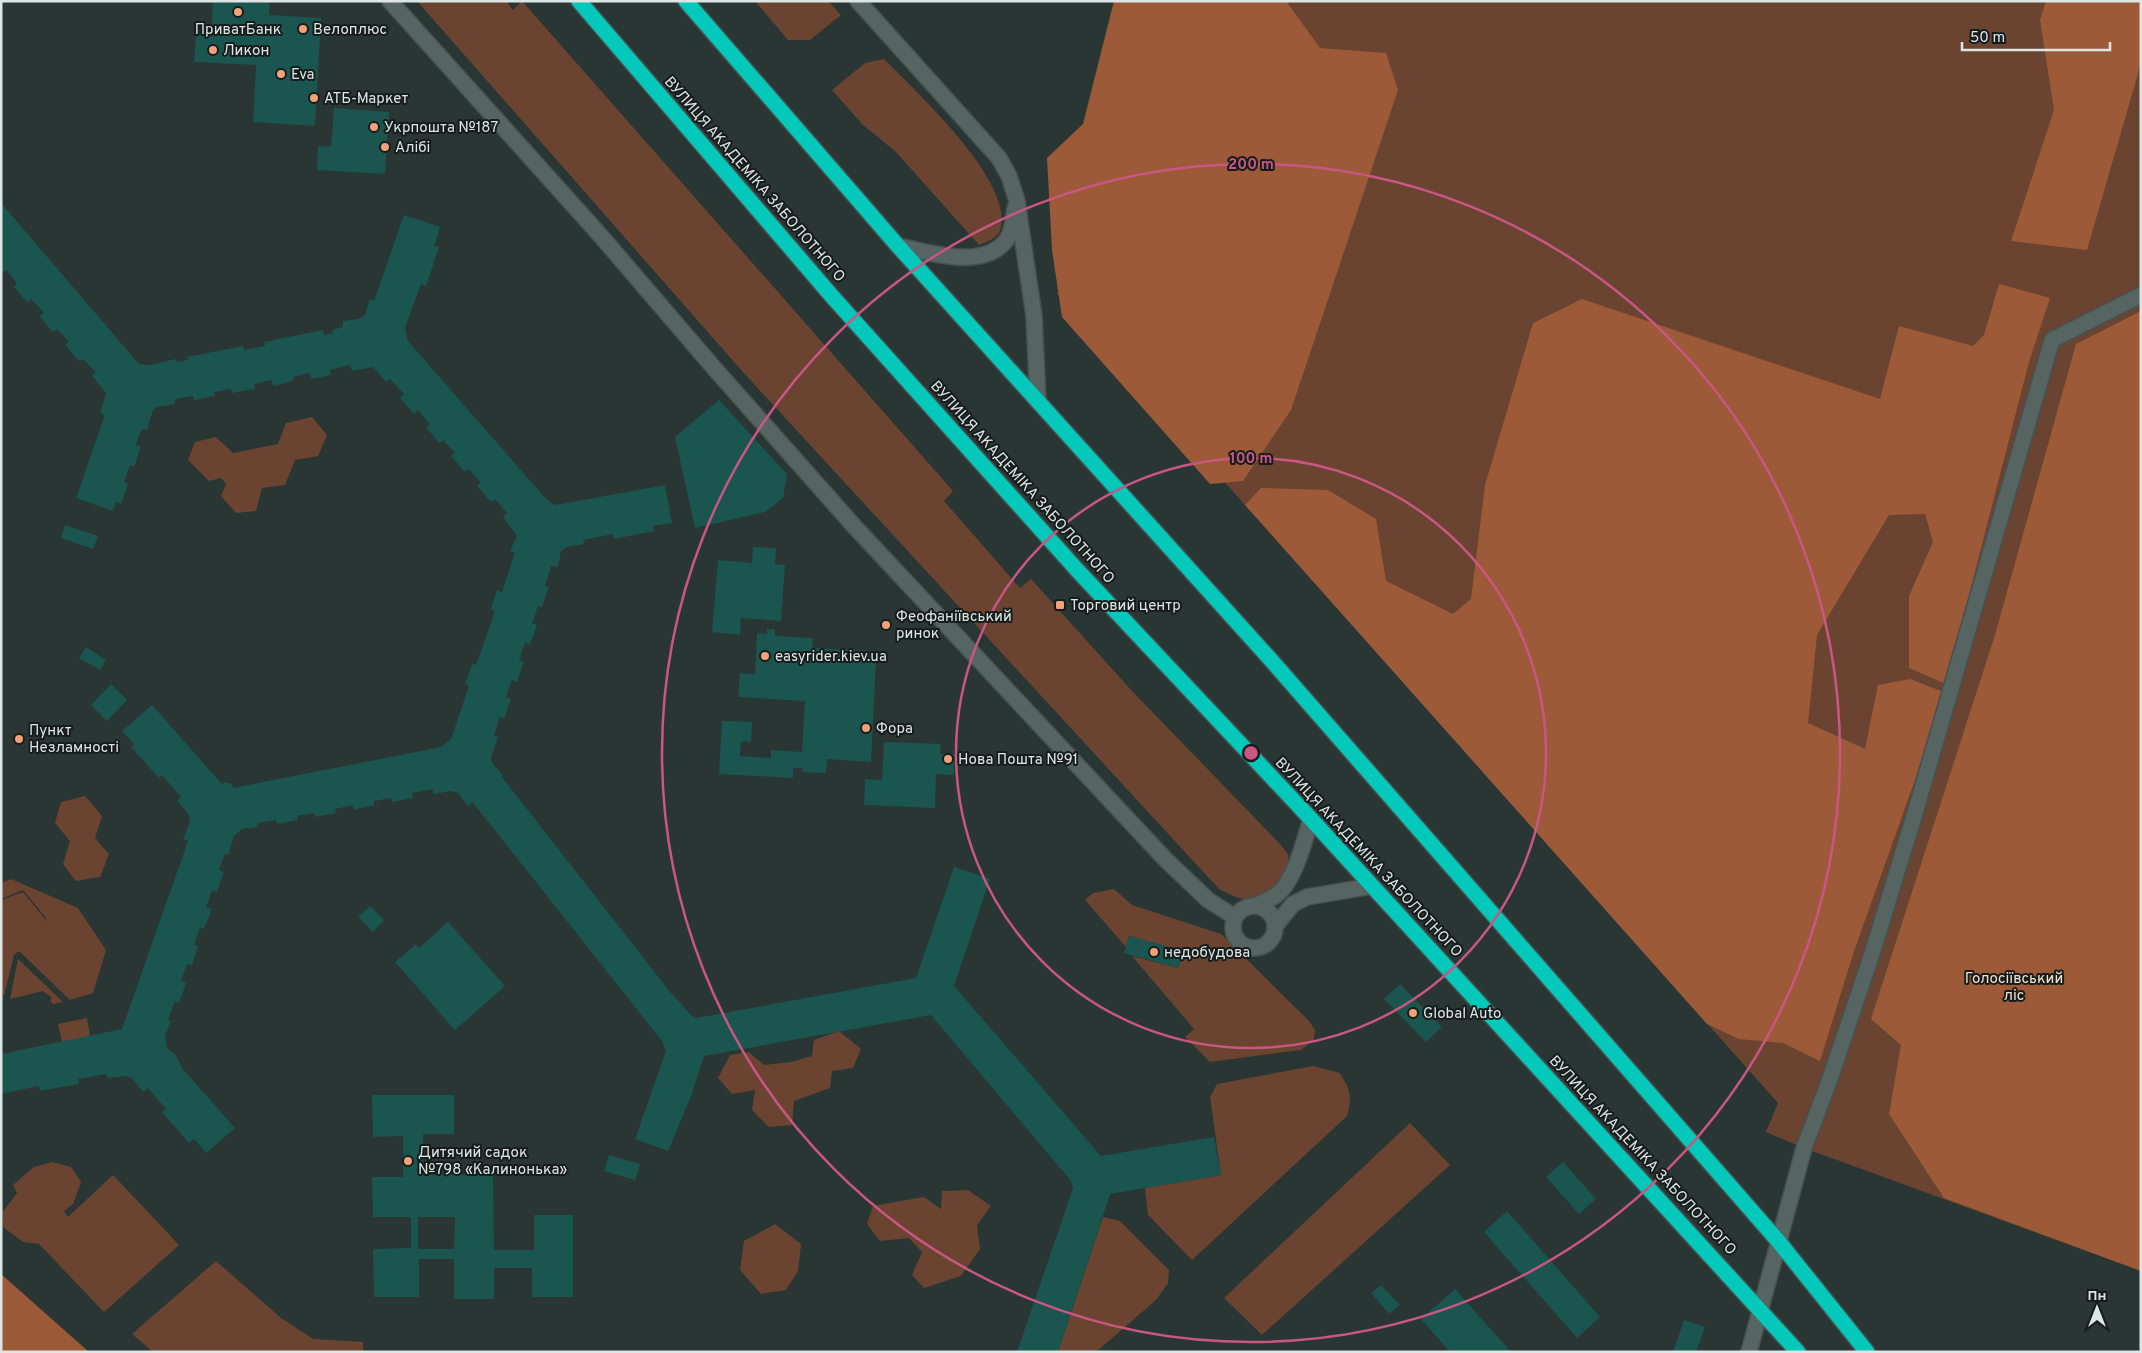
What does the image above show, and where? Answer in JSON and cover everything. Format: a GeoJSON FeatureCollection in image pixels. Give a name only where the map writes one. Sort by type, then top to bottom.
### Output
{"type":"FeatureCollection","features":[{"type":"Feature","properties":{"kind":"highway","name":"ВУЛИЦЯ АКАДЕМІКА ЗАБОЛОТНОГО"},"geometry":{"type":"LineString","coordinates":[[579,1],[850,316],[1078,571],[1311,819],[1761,1309],[1798,1352]]}},
{"type":"Feature","properties":{"kind":"highway"},"geometry":{"type":"LineString","coordinates":[[686,1],[898,246],[1271,660],[1779,1242],[1867,1352]]}},
{"type":"Feature","properties":{"kind":"street"},"geometry":{"type":"LineString","coordinates":[[390,1],[600,234],[714,368],[885,559],[1165,859],[1208,900],[1235,917]]}},
{"type":"Feature","properties":{"kind":"street"},"geometry":{"type":"LineString","coordinates":[[858,1],[999,158],[1008,176],[1017,201],[1034,316],[1038,402]]}},
{"type":"Feature","properties":{"kind":"street"},"geometry":{"type":"LineString","coordinates":[[898,246],[948,257],[963,258],[971,258],[994,250],[1004,243],[1013,220],[1017,201]]}},
{"type":"Feature","properties":{"kind":"street"},"geometry":{"type":"LineString","coordinates":[[1749,1352],[1804,1148],[1830,1079],[1915,813],[2052,340],[2141,295]]}},
{"type":"Feature","properties":{"kind":"street"},"geometry":{"type":"LineString","coordinates":[[1254,906],[1270,913],[1275,926],[1274,933],[1265,944],[1251,948],[1239,942],[1235,936],[1233,923],[1235,917],[1245,908],[1254,906],[1277,895],[1286,884],[1296,866],[1311,819]]}},
{"type":"Feature","properties":{"kind":"street"},"geometry":{"type":"LineString","coordinates":[[1275,926],[1293,904],[1307,897],[1372,886]]}},
{"type":"Feature","properties":{"kind":"green space"},"geometry":{"type":"Polygon","coordinates":[[[417,1],[506,1],[513,10],[522,1],[953,491],[944,501],[1020,588],[1031,579],[1133,692],[1281,845],[1287,854],[1288,862],[1282,877],[1277,883],[1256,898],[1249,899],[1237,897],[1219,889],[742,371],[417,1]]]}},
{"type":"Feature","properties":{"kind":"green space"},"geometry":{"type":"Polygon","coordinates":[[[755,1],[828,1],[841,15],[810,40],[788,40],[755,1]]]}},
{"type":"Feature","properties":{"kind":"green space"},"geometry":{"type":"Polygon","coordinates":[[[1114,1],[1286,1],[1320,48],[1386,53],[1398,90],[1291,410],[1243,481],[1210,484],[1062,317],[1052,250],[1047,158],[1083,124],[1114,1]]]}},
{"type":"Feature","properties":{"kind":"green space"},"geometry":{"type":"Polygon","coordinates":[[[1141,1],[2141,1],[2141,1271],[1804,1148],[1766,1132],[1778,1103],[1057,294],[1141,1]]]}},
{"type":"Feature","properties":{"kind":"green space"},"geometry":{"type":"Polygon","coordinates":[[[2046,1],[2141,1],[2141,59],[2087,250],[2011,241],[2054,110],[2040,20],[2046,1]]]}},
{"type":"Feature","properties":{"kind":"green space"},"geometry":{"type":"Polygon","coordinates":[[[884,59],[938,114],[977,161],[991,185],[1000,207],[1001,227],[993,239],[979,245],[896,152],[862,124],[832,90],[865,63],[884,59]]]}},
{"type":"Feature","properties":{"kind":"green space"},"geometry":{"type":"Polygon","coordinates":[[[1999,284],[2050,298],[2029,362],[1946,684],[1909,668],[1909,596],[1933,542],[1925,514],[1889,515],[1817,635],[1808,723],[1865,749],[1878,685],[1910,679],[1946,693],[1854,951],[1820,1061],[1783,1043],[1739,1039],[1707,1024],[1245,505],[1261,488],[1328,490],[1376,519],[1386,581],[1453,614],[1471,599],[1485,485],[1533,323],[1582,299],[1880,399],[1899,326],[1973,346],[1984,335],[1999,284]]]}},
{"type":"Feature","properties":{"kind":"green space","name":"Голосіївський ліс"},"geometry":{"type":"Polygon","coordinates":[[[2141,311],[2141,1271],[1944,1198],[1889,1114],[1901,1045],[1871,1019],[1995,635],[2076,344],[2141,311]]]}},
{"type":"Feature","properties":{"kind":"green space"},"geometry":{"type":"Polygon","coordinates":[[[312,417],[327,435],[318,456],[295,460],[285,485],[262,488],[256,511],[236,513],[221,496],[226,484],[221,478],[209,481],[188,460],[195,442],[216,437],[233,453],[278,444],[286,423],[312,417]]]}},
{"type":"Feature","properties":{"kind":"green space"},"geometry":{"type":"Polygon","coordinates":[[[85,796],[102,816],[95,838],[109,854],[100,877],[76,881],[63,864],[70,841],[55,823],[61,802],[85,796]]]}},
{"type":"Feature","properties":{"kind":"green space"},"geometry":{"type":"Polygon","coordinates":[[[11,879],[78,908],[106,950],[93,993],[70,1000],[19,951],[14,955],[4,996],[1,992],[1,900],[23,892],[45,919],[45,924],[46,918],[23,890],[1,899],[1,883],[11,879]]]}},
{"type":"Feature","properties":{"kind":"green space"},"geometry":{"type":"Polygon","coordinates":[[[1114,889],[1132,905],[1221,934],[1309,1021],[1315,1030],[1314,1040],[1301,1050],[1210,1062],[1185,1037],[1194,1029],[1132,956],[1178,968],[1183,951],[1129,936],[1126,947],[1085,900],[1093,893],[1114,889]]]}},
{"type":"Feature","properties":{"kind":"green space"},"geometry":{"type":"Polygon","coordinates":[[[18,959],[63,1002],[53,1004],[50,1000],[52,998],[43,991],[10,999],[18,959]]]}},
{"type":"Feature","properties":{"kind":"green space"},"geometry":{"type":"Polygon","coordinates":[[[87,1018],[90,1036],[62,1042],[58,1024],[87,1018]]]}},
{"type":"Feature","properties":{"kind":"green space"},"geometry":{"type":"Polygon","coordinates":[[[839,1031],[861,1049],[853,1068],[832,1071],[830,1088],[794,1101],[792,1125],[769,1127],[752,1110],[755,1090],[732,1094],[718,1078],[730,1055],[749,1052],[764,1065],[791,1062],[812,1056],[814,1040],[839,1031]]]}},
{"type":"Feature","properties":{"kind":"green space"},"geometry":{"type":"Polygon","coordinates":[[[1313,1066],[1340,1073],[1350,1094],[1347,1116],[1192,1260],[1148,1215],[1145,1188],[1221,1175],[1210,1097],[1217,1084],[1313,1066]]]}},
{"type":"Feature","properties":{"kind":"green space"},"geometry":{"type":"Polygon","coordinates":[[[1410,1123],[1450,1165],[1262,1335],[1224,1298],[1410,1123]]]}},
{"type":"Feature","properties":{"kind":"green space"},"geometry":{"type":"Polygon","coordinates":[[[52,1162],[71,1167],[81,1182],[73,1204],[64,1211],[68,1217],[113,1175],[179,1245],[104,1312],[39,1244],[23,1242],[3,1227],[2,1213],[17,1193],[13,1185],[34,1167],[52,1162]]]}},
{"type":"Feature","properties":{"kind":"green space"},"geometry":{"type":"Polygon","coordinates":[[[968,1190],[991,1206],[977,1225],[980,1249],[961,1276],[924,1288],[912,1275],[922,1252],[909,1238],[880,1241],[867,1224],[873,1206],[924,1197],[941,1209],[942,1191],[968,1190]]]}},
{"type":"Feature","properties":{"kind":"green space"},"geometry":{"type":"Polygon","coordinates":[[[1103,1217],[1120,1221],[1169,1270],[1168,1283],[1156,1300],[1096,1352],[1058,1352],[1103,1217]]]}},
{"type":"Feature","properties":{"kind":"green space"},"geometry":{"type":"Polygon","coordinates":[[[775,1224],[801,1244],[798,1271],[786,1290],[761,1294],[740,1270],[744,1241],[775,1224]]]}},
{"type":"Feature","properties":{"kind":"green space"},"geometry":{"type":"Polygon","coordinates":[[[216,1261],[281,1318],[313,1339],[363,1342],[363,1352],[153,1352],[132,1334],[216,1261]]]}},
{"type":"Feature","properties":{"kind":"green space"},"geometry":{"type":"Polygon","coordinates":[[[1,1274],[89,1352],[1,1352],[1,1274]]]}},
{"type":"Feature","properties":{"kind":"building"},"geometry":{"type":"Polygon","coordinates":[[[213,1],[270,1],[269,15],[321,18],[315,126],[253,122],[256,65],[194,62],[196,34],[211,35],[213,1]]]}},
{"type":"Feature","properties":{"kind":"building"},"geometry":{"type":"Polygon","coordinates":[[[334,108],[389,112],[385,174],[317,170],[318,146],[331,147],[334,108]]]}},
{"type":"Feature","properties":{"kind":"building"},"geometry":{"type":"Polygon","coordinates":[[[1,203],[139,364],[150,365],[176,359],[177,362],[188,360],[187,357],[243,346],[244,350],[265,346],[264,342],[323,330],[324,335],[333,333],[332,330],[343,327],[343,321],[359,319],[365,315],[370,299],[374,301],[404,215],[440,227],[434,246],[439,247],[426,286],[421,284],[405,328],[408,341],[547,500],[555,505],[665,485],[672,523],[653,526],[654,531],[614,539],[613,534],[583,540],[584,544],[567,547],[561,551],[558,567],[551,566],[545,586],[549,587],[542,607],[538,606],[532,623],[537,625],[530,644],[525,643],[519,660],[524,662],[517,682],[512,680],[506,697],[511,699],[504,719],[500,717],[494,736],[498,737],[491,757],[492,763],[503,775],[502,777],[671,993],[696,1018],[916,978],[954,867],[990,879],[954,986],[1101,1156],[1214,1137],[1221,1175],[1110,1194],[1058,1352],[1017,1352],[1073,1188],[1071,1181],[931,1015],[704,1056],[691,1096],[668,1151],[635,1139],[666,1051],[662,1041],[478,809],[472,802],[468,806],[458,793],[451,791],[434,794],[433,789],[412,793],[413,798],[392,802],[391,798],[374,801],[374,805],[354,810],[353,805],[335,809],[336,813],[315,817],[314,813],[297,816],[298,820],[277,824],[276,820],[257,823],[258,827],[242,829],[234,836],[228,855],[225,854],[219,870],[224,872],[217,892],[212,891],[206,907],[212,909],[204,929],[200,928],[194,945],[198,946],[192,965],[187,964],[181,981],[186,983],[179,1003],[175,1001],[168,1020],[171,1021],[165,1036],[167,1049],[175,1054],[182,1068],[235,1128],[206,1153],[194,1139],[189,1143],[162,1112],[166,1109],[148,1088],[143,1092],[132,1078],[125,1076],[108,1078],[106,1074],[78,1079],[79,1084],[40,1091],[39,1086],[1,1094],[1,1054],[122,1029],[188,841],[183,839],[190,822],[188,813],[177,801],[181,797],[162,775],[159,778],[131,747],[134,744],[122,731],[152,705],[222,784],[226,782],[232,784],[233,788],[441,747],[451,739],[469,686],[465,684],[472,664],[476,665],[495,611],[491,609],[497,590],[502,592],[515,553],[510,551],[517,536],[503,517],[507,513],[495,499],[491,502],[477,486],[481,483],[469,469],[465,472],[451,456],[455,453],[443,440],[439,443],[426,427],[430,424],[418,410],[414,414],[400,398],[404,394],[390,379],[386,382],[373,367],[352,371],[350,365],[330,370],[331,375],[311,379],[310,373],[293,377],[293,381],[273,386],[272,380],[254,384],[255,389],[232,393],[231,389],[214,392],[215,396],[194,400],[193,396],[175,399],[175,404],[157,407],[153,410],[147,430],[142,429],[140,434],[136,445],[141,447],[134,467],[130,465],[124,482],[128,484],[121,504],[116,502],[113,511],[76,498],[105,415],[100,413],[106,393],[92,376],[95,372],[92,368],[83,359],[79,361],[65,345],[69,342],[57,329],[53,332],[39,316],[44,313],[31,299],[28,303],[14,287],[17,283],[6,270],[2,273],[1,203]]]}},
{"type":"Feature","properties":{"kind":"building"},"geometry":{"type":"Polygon","coordinates":[[[719,400],[787,474],[783,498],[765,512],[695,528],[675,437],[719,400]]]}},
{"type":"Feature","properties":{"kind":"building"},"geometry":{"type":"Polygon","coordinates":[[[65,525],[98,536],[93,549],[61,538],[65,525]]]}},
{"type":"Feature","properties":{"kind":"building"},"geometry":{"type":"Polygon","coordinates":[[[753,547],[776,548],[775,564],[785,565],[781,621],[741,618],[740,635],[712,632],[718,560],[752,563],[753,547]]]}},
{"type":"Feature","properties":{"kind":"building"},"geometry":{"type":"Polygon","coordinates":[[[767,629],[775,629],[775,636],[813,638],[812,648],[871,651],[870,662],[876,662],[871,762],[827,759],[826,773],[803,772],[803,768],[793,768],[793,778],[719,774],[722,721],[752,722],[751,742],[741,741],[740,756],[771,758],[771,750],[802,752],[805,701],[738,697],[740,673],[755,674],[757,633],[767,634],[767,629]]]}},
{"type":"Feature","properties":{"kind":"building"},"geometry":{"type":"Polygon","coordinates":[[[86,647],[106,660],[100,670],[79,658],[86,647]]]}},
{"type":"Feature","properties":{"kind":"building"},"geometry":{"type":"Polygon","coordinates":[[[111,684],[127,700],[107,721],[91,705],[111,684]]]}},
{"type":"Feature","properties":{"kind":"building"},"geometry":{"type":"Polygon","coordinates":[[[884,742],[941,744],[940,754],[954,754],[954,775],[936,774],[935,808],[864,805],[865,779],[882,780],[884,742]]]}},
{"type":"Feature","properties":{"kind":"building"},"geometry":{"type":"Polygon","coordinates":[[[370,906],[384,920],[373,932],[358,917],[370,906]]]}},
{"type":"Feature","properties":{"kind":"building"},"geometry":{"type":"Polygon","coordinates":[[[448,922],[505,986],[455,1030],[395,962],[416,944],[419,948],[448,922]]]}},
{"type":"Feature","properties":{"kind":"building","name":"недобудова"},"geometry":{"type":"Polygon","coordinates":[[[1129,936],[1183,951],[1178,968],[1124,953],[1129,936]]]}},
{"type":"Feature","properties":{"kind":"building","name":"Global Auto"},"geometry":{"type":"Polygon","coordinates":[[[1400,984],[1442,1027],[1426,1042],[1384,999],[1400,984]]]}},
{"type":"Feature","properties":{"kind":"building"},"geometry":{"type":"Polygon","coordinates":[[[372,1095],[454,1095],[454,1134],[423,1134],[423,1175],[493,1175],[494,1250],[534,1250],[534,1215],[573,1215],[573,1297],[532,1297],[532,1268],[494,1268],[494,1299],[454,1299],[454,1259],[419,1259],[419,1297],[374,1297],[373,1249],[411,1248],[411,1217],[373,1217],[372,1177],[403,1177],[403,1136],[373,1137],[372,1095]],[[418,1217],[418,1249],[454,1249],[455,1217],[418,1217]]]}},
{"type":"Feature","properties":{"kind":"building"},"geometry":{"type":"Polygon","coordinates":[[[609,1155],[640,1164],[635,1180],[604,1171],[609,1155]]]}},
{"type":"Feature","properties":{"kind":"building"},"geometry":{"type":"Polygon","coordinates":[[[1563,1162],[1596,1199],[1579,1214],[1546,1177],[1563,1162]]]}},
{"type":"Feature","properties":{"kind":"building"},"geometry":{"type":"Polygon","coordinates":[[[1507,1211],[1600,1317],[1577,1338],[1484,1232],[1507,1211]]]}},
{"type":"Feature","properties":{"kind":"building"},"geometry":{"type":"Polygon","coordinates":[[[1381,1285],[1400,1305],[1389,1314],[1371,1293],[1381,1285]]]}},
{"type":"Feature","properties":{"kind":"building"},"geometry":{"type":"Polygon","coordinates":[[[1455,1289],[1511,1352],[1450,1352],[1421,1319],[1455,1289]]]}},
{"type":"Feature","properties":{"kind":"building"},"geometry":{"type":"Polygon","coordinates":[[[1684,1320],[1705,1327],[1696,1352],[1673,1352],[1684,1320]]]}},
{"type":"Feature","properties":{"kind":"place","name":"ПриватБанк"},"geometry":{"type":"Point","coordinates":[238,12]}},
{"type":"Feature","properties":{"kind":"place","name":"Велоплюс"},"geometry":{"type":"Point","coordinates":[303,29]}},
{"type":"Feature","properties":{"kind":"place","name":"Ликон"},"geometry":{"type":"Point","coordinates":[213,50]}},
{"type":"Feature","properties":{"kind":"place","name":"Eva"},"geometry":{"type":"Point","coordinates":[281,74]}},
{"type":"Feature","properties":{"kind":"place","name":"АТБ-Маркет"},"geometry":{"type":"Point","coordinates":[314,98]}},
{"type":"Feature","properties":{"kind":"place","name":"Укрпошта №187"},"geometry":{"type":"Point","coordinates":[374,127]}},
{"type":"Feature","properties":{"kind":"place","name":"Алібі"},"geometry":{"type":"Point","coordinates":[385,147]}},
{"type":"Feature","properties":{"kind":"place","name":"Торговий центр"},"geometry":{"type":"Point","coordinates":[1060,605]}},
{"type":"Feature","properties":{"kind":"place","name":"Феофаніївський ринок"},"geometry":{"type":"Point","coordinates":[886,625]}},
{"type":"Feature","properties":{"kind":"place","name":"easyrider.kiev.ua"},"geometry":{"type":"Point","coordinates":[765,656]}},
{"type":"Feature","properties":{"kind":"place","name":"Фора"},"geometry":{"type":"Point","coordinates":[866,728]}},
{"type":"Feature","properties":{"kind":"place","name":"Пункт Незламності"},"geometry":{"type":"Point","coordinates":[19,739]}},
{"type":"Feature","properties":{"kind":"place","name":"Нова Пошта №91"},"geometry":{"type":"Point","coordinates":[948,759]}},
{"type":"Feature","properties":{"kind":"place","name":"недобудова"},"geometry":{"type":"Point","coordinates":[1154,952]}},
{"type":"Feature","properties":{"kind":"place","name":"Global Auto"},"geometry":{"type":"Point","coordinates":[1413,1013]}},
{"type":"Feature","properties":{"kind":"place","name":"Дитячий садок №798 «Калинонька»"},"geometry":{"type":"Point","coordinates":[408,1161]}}]}
